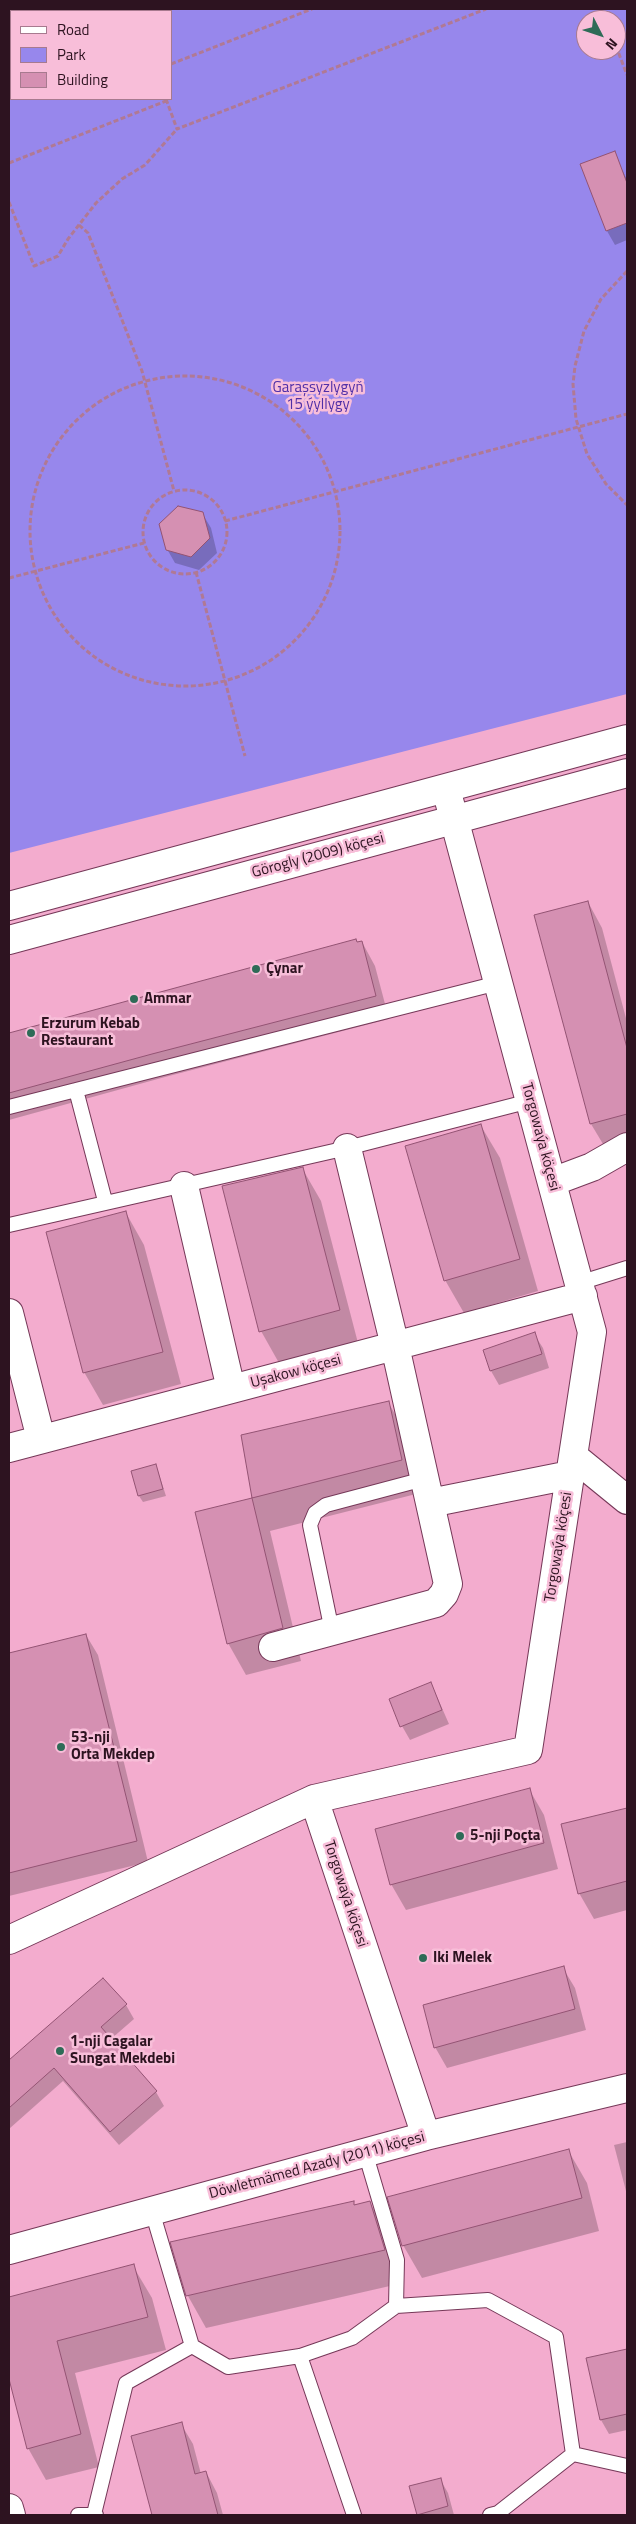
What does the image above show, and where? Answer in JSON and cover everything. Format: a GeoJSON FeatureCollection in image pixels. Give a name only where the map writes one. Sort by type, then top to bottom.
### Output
{"type":"FeatureCollection","features":[{"type":"Feature","properties":{"kind":"street"},"geometry":{"type":"LineString","coordinates":[[9,906],[627,739]]}},
{"type":"Feature","properties":{"kind":"street","name":"Görogly (2009) köçesi"},"geometry":{"type":"LineString","coordinates":[[9,940],[627,773]]}},
{"type":"Feature","properties":{"kind":"street","name":"Torgowaýa köçesi"},"geometry":{"type":"LineString","coordinates":[[426,2136],[314,1799],[528,1750],[592,1332],[446,789]]}},
{"type":"Feature","properties":{"kind":"street"},"geometry":{"type":"LineString","coordinates":[[552,1182],[592,1167],[627,1147]]}},
{"type":"Feature","properties":{"kind":"street"},"geometry":{"type":"LineString","coordinates":[[273,1647],[436,1603],[444,1594],[448,1584],[395,1346],[346,1148]]}},
{"type":"Feature","properties":{"kind":"street"},"geometry":{"type":"LineString","coordinates":[[184,1186],[231,1389]]}},
{"type":"Feature","properties":{"kind":"street","name":"Uşakow köçesi"},"geometry":{"type":"LineString","coordinates":[[9,1448],[395,1346],[581,1290]]}},
{"type":"Feature","properties":{"kind":"street"},"geometry":{"type":"LineString","coordinates":[[9,1313],[41,1440]]}},
{"type":"Feature","properties":{"kind":"street"},"geometry":{"type":"LineString","coordinates":[[427,1491],[572,1466],[627,1500]]}},
{"type":"Feature","properties":{"kind":"street"},"geometry":{"type":"LineString","coordinates":[[9,1940],[314,1799]]}},
{"type":"Feature","properties":{"kind":"street","name":"Döwletmämed Azady (2011) köçesi"},"geometry":{"type":"LineString","coordinates":[[9,2250],[426,2136],[627,2088]]}},
{"type":"Feature","properties":{"kind":"street"},"geometry":{"type":"LineString","coordinates":[[9,2508],[11,2515]]}},
{"type":"Feature","properties":{"kind":"lane"},"geometry":{"type":"LineString","coordinates":[[9,1107],[498,983]]}},
{"type":"Feature","properties":{"kind":"lane"},"geometry":{"type":"LineString","coordinates":[[76,1090],[105,1202]]}},
{"type":"Feature","properties":{"kind":"lane"},"geometry":{"type":"LineString","coordinates":[[9,1225],[346,1148],[530,1101]]}},
{"type":"Feature","properties":{"kind":"lane"},"geometry":{"type":"LineString","coordinates":[[581,1290],[627,1268]]}},
{"type":"Feature","properties":{"kind":"lane"},"geometry":{"type":"LineString","coordinates":[[332,1631],[310,1525],[315,1514],[326,1505],[427,1491]]}},
{"type":"Feature","properties":{"kind":"lane"},"geometry":{"type":"LineString","coordinates":[[365,2152],[397,2260],[396,2306]]}},
{"type":"Feature","properties":{"kind":"lane"},"geometry":{"type":"LineString","coordinates":[[152,2210],[192,2346],[228,2367],[300,2356],[352,2338],[396,2306],[488,2300],[556,2337],[573,2454]]}},
{"type":"Feature","properties":{"kind":"lane"},"geometry":{"type":"LineString","coordinates":[[78,2515],[95,2514],[126,2383],[192,2346]]}},
{"type":"Feature","properties":{"kind":"lane"},"geometry":{"type":"LineString","coordinates":[[300,2356],[354,2515]]}},
{"type":"Feature","properties":{"kind":"lane"},"geometry":{"type":"LineString","coordinates":[[573,2454],[627,2466]]}},
{"type":"Feature","properties":{"kind":"lane"},"geometry":{"type":"LineString","coordinates":[[490,2515],[498,2513],[573,2454]]}},
{"type":"Feature","properties":{"kind":"path"},"geometry":{"type":"LineString","coordinates":[[172,64],[312,9]]}},
{"type":"Feature","properties":{"kind":"path"},"geometry":{"type":"LineString","coordinates":[[9,202],[34,266],[58,256],[79,225],[107,192],[145,165],[177,129],[486,9]]}},
{"type":"Feature","properties":{"kind":"path"},"geometry":{"type":"LineString","coordinates":[[621,60],[627,75]]}},
{"type":"Feature","properties":{"kind":"path"},"geometry":{"type":"LineString","coordinates":[[9,163],[166,100],[177,129]]}},
{"type":"Feature","properties":{"kind":"path"},"geometry":{"type":"LineString","coordinates":[[79,225],[88,233],[144,382],[174,491]]}},
{"type":"Feature","properties":{"kind":"path"},"geometry":{"type":"LineString","coordinates":[[627,271],[601,299],[581,340],[573,384],[578,427],[588,454],[606,484],[627,506]]}},
{"type":"Feature","properties":{"kind":"path"},"geometry":{"type":"LineString","coordinates":[[181,377],[208,378],[234,384],[266,399],[288,416],[307,435],[326,466],[335,492],[340,518],[338,553],[329,588],[321,604],[301,634],[274,658],[259,667],[225,681],[190,686],[163,684],[136,679],[104,664],[89,653],[64,628],[45,597],[36,571],[31,545],[32,509],[36,492],[49,458],[70,429],[96,405],[112,395],[144,382],[181,377]]}},
{"type":"Feature","properties":{"kind":"path"},"geometry":{"type":"LineString","coordinates":[[225,521],[627,414]]}},
{"type":"Feature","properties":{"kind":"path"},"geometry":{"type":"LineString","coordinates":[[187,490],[200,493],[211,499],[220,509],[225,521],[226,534],[221,552],[207,567],[196,572],[182,574],[169,571],[149,555],[144,543],[143,530],[146,517],[152,506],[162,497],[174,491],[187,490]]}},
{"type":"Feature","properties":{"kind":"path"},"geometry":{"type":"LineString","coordinates":[[9,578],[144,543]]}},
{"type":"Feature","properties":{"kind":"path"},"geometry":{"type":"LineString","coordinates":[[196,572],[245,756]]}},
{"type":"Feature","properties":{"kind":"green space","name":"Garaşsyzlygyň 15 ýyllygy"},"geometry":{"type":"Polygon","coordinates":[[[9,9],[627,9],[627,694],[9,853],[9,9]]]}},
{"type":"Feature","properties":{"kind":"building"},"geometry":{"type":"Polygon","coordinates":[[[615,151],[627,183],[627,223],[606,231],[580,164],[615,151]]]}},
{"type":"Feature","properties":{"kind":"building"},"geometry":{"type":"Polygon","coordinates":[[[178,506],[203,512],[210,538],[191,557],[166,550],[159,524],[178,506]]]}},
{"type":"Feature","properties":{"kind":"building"},"geometry":{"type":"Polygon","coordinates":[[[588,901],[627,1048],[627,1114],[590,1124],[534,915],[588,901]]]}},
{"type":"Feature","properties":{"kind":"building"},"geometry":{"type":"Polygon","coordinates":[[[356,939],[357,942],[362,941],[376,996],[9,1093],[9,1033],[356,939]]]}},
{"type":"Feature","properties":{"kind":"building"},"geometry":{"type":"Polygon","coordinates":[[[481,1124],[520,1259],[444,1281],[405,1146],[481,1124]]]}},
{"type":"Feature","properties":{"kind":"building"},"geometry":{"type":"Polygon","coordinates":[[[303,1167],[340,1310],[259,1332],[222,1186],[303,1167]]]}},
{"type":"Feature","properties":{"kind":"building"},"geometry":{"type":"Polygon","coordinates":[[[126,1211],[163,1352],[83,1373],[46,1232],[126,1211]]]}},
{"type":"Feature","properties":{"kind":"building"},"geometry":{"type":"Polygon","coordinates":[[[535,1332],[542,1354],[490,1371],[483,1350],[535,1332]]]}},
{"type":"Feature","properties":{"kind":"building"},"geometry":{"type":"Polygon","coordinates":[[[389,1401],[402,1460],[252,1498],[241,1435],[389,1401]]]}},
{"type":"Feature","properties":{"kind":"building"},"geometry":{"type":"Polygon","coordinates":[[[156,1464],[163,1489],[138,1496],[131,1471],[156,1464]]]}},
{"type":"Feature","properties":{"kind":"building"},"geometry":{"type":"Polygon","coordinates":[[[252,1498],[283,1628],[227,1644],[195,1512],[252,1498]]]}},
{"type":"Feature","properties":{"kind":"building","name":"53-nji Orta Mekdep"},"geometry":{"type":"Polygon","coordinates":[[[86,1634],[137,1841],[9,1873],[9,1653],[86,1634]]]}},
{"type":"Feature","properties":{"kind":"building"},"geometry":{"type":"Polygon","coordinates":[[[431,1682],[442,1710],[400,1727],[389,1699],[431,1682]]]}},
{"type":"Feature","properties":{"kind":"building","name":"5-nji Poçta"},"geometry":{"type":"Polygon","coordinates":[[[530,1788],[544,1843],[390,1885],[375,1829],[530,1788]]]}},
{"type":"Feature","properties":{"kind":"building"},"geometry":{"type":"Polygon","coordinates":[[[627,1808],[627,1881],[578,1894],[561,1824],[627,1808]]]}},
{"type":"Feature","properties":{"kind":"building"},"geometry":{"type":"Polygon","coordinates":[[[564,1966],[575,2009],[434,2048],[423,2005],[564,1966]]]}},
{"type":"Feature","properties":{"kind":"building","name":"1-nji Cagalar Sungat Mekdebi"},"geometry":{"type":"Polygon","coordinates":[[[103,1978],[127,2004],[101,2027],[157,2091],[110,2132],[54,2068],[9,2108],[9,2060],[103,1978]]]}},
{"type":"Feature","properties":{"kind":"building"},"geometry":{"type":"Polygon","coordinates":[[[569,2149],[582,2198],[402,2246],[387,2197],[569,2149]]]}},
{"type":"Feature","properties":{"kind":"building"},"geometry":{"type":"Polygon","coordinates":[[[354,2201],[354,2205],[370,2201],[385,2250],[186,2296],[170,2242],[354,2201]]]}},
{"type":"Feature","properties":{"kind":"building"},"geometry":{"type":"Polygon","coordinates":[[[134,2264],[148,2317],[57,2341],[81,2434],[27,2449],[9,2379],[9,2297],[134,2264]]]}},
{"type":"Feature","properties":{"kind":"building"},"geometry":{"type":"Polygon","coordinates":[[[627,2349],[627,2414],[600,2420],[586,2358],[627,2349]]]}},
{"type":"Feature","properties":{"kind":"building"},"geometry":{"type":"Polygon","coordinates":[[[182,2422],[195,2474],[206,2471],[218,2515],[152,2515],[131,2436],[182,2422]]]}},
{"type":"Feature","properties":{"kind":"building"},"geometry":{"type":"Polygon","coordinates":[[[441,2478],[448,2506],[417,2515],[409,2486],[441,2478]]]}},
{"type":"Feature","properties":{"kind":"place","name":"Çynar"},"geometry":{"type":"Point","coordinates":[256,969]}},
{"type":"Feature","properties":{"kind":"place","name":"Ammar"},"geometry":{"type":"Point","coordinates":[134,999]}},
{"type":"Feature","properties":{"kind":"place","name":"Erzurum Kebab Restaurant"},"geometry":{"type":"Point","coordinates":[31,1033]}},
{"type":"Feature","properties":{"kind":"place","name":"53-nji Orta Mekdep"},"geometry":{"type":"Point","coordinates":[61,1747]}},
{"type":"Feature","properties":{"kind":"place","name":"5-nji Poçta"},"geometry":{"type":"Point","coordinates":[460,1836]}},
{"type":"Feature","properties":{"kind":"place","name":"Iki Melek"},"geometry":{"type":"Point","coordinates":[423,1958]}},
{"type":"Feature","properties":{"kind":"place","name":"1-nji Cagalar Sungat Mekdebi"},"geometry":{"type":"Point","coordinates":[60,2051]}}]}
